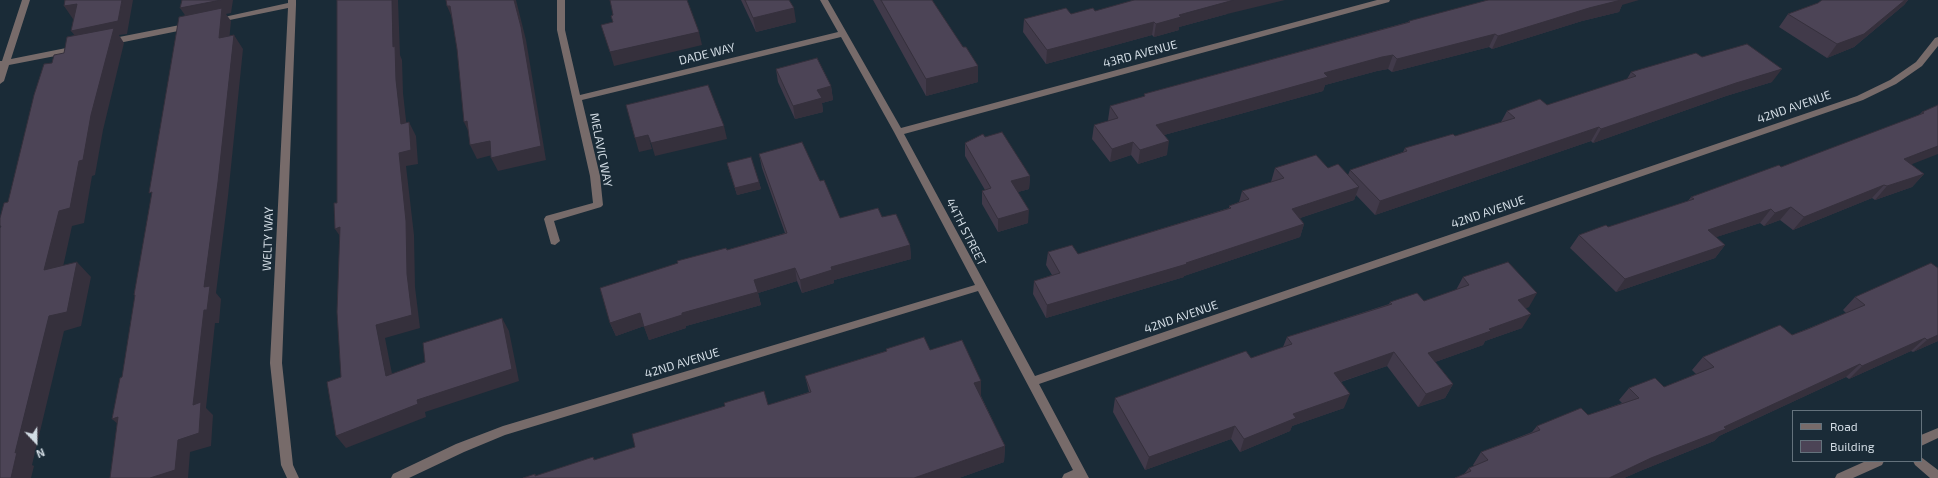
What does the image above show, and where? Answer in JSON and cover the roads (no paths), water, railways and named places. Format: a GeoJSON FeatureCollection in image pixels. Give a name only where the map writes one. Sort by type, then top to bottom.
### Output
{"type":"FeatureCollection","features":[{"type":"Feature","properties":{"kind":"street"},"geometry":{"type":"LineString","coordinates":[[0,81],[3,64],[26,0]]}},
{"type":"Feature","properties":{"kind":"street"},"geometry":{"type":"LineString","coordinates":[[560,0],[562,30],[578,98]]}},
{"type":"Feature","properties":{"kind":"street","name":"44TH STREET"},"geometry":{"type":"LineString","coordinates":[[824,0],[899,132],[1081,476]]}},
{"type":"Feature","properties":{"kind":"street","name":"43RD AVENUE"},"geometry":{"type":"LineString","coordinates":[[899,132],[1386,0]]}},
{"type":"Feature","properties":{"kind":"street"},"geometry":{"type":"LineString","coordinates":[[98,44],[292,3]]}},
{"type":"Feature","properties":{"kind":"street","name":"WELTY WAY"},"geometry":{"type":"LineString","coordinates":[[292,3],[276,364],[287,465],[293,478]]}},
{"type":"Feature","properties":{"kind":"street","name":"DADE WAY"},"geometry":{"type":"LineString","coordinates":[[578,98],[842,34]]}},
{"type":"Feature","properties":{"kind":"street","name":"42ND AVENUE"},"geometry":{"type":"LineString","coordinates":[[1031,382],[1860,98],[1893,82],[1919,64],[1938,40]]}},
{"type":"Feature","properties":{"kind":"street"},"geometry":{"type":"LineString","coordinates":[[3,64],[83,48]]}},
{"type":"Feature","properties":{"kind":"street","name":"MELAVIC WAY"},"geometry":{"type":"LineString","coordinates":[[555,241],[549,219],[598,205],[595,176],[578,98]]}},
{"type":"Feature","properties":{"kind":"street","name":"42ND AVENUE"},"geometry":{"type":"LineString","coordinates":[[397,478],[460,448],[503,431],[980,286]]}},
{"type":"Feature","properties":{"kind":"street"},"geometry":{"type":"LineString","coordinates":[[1922,441],[1938,433]]}},
{"type":"Feature","properties":{"kind":"street"},"geometry":{"type":"LineString","coordinates":[[1841,478],[1876,462]]}},
{"type":"Feature","properties":{"kind":"street"},"geometry":{"type":"LineString","coordinates":[[1920,462],[1938,477]]}},
{"type":"Feature","properties":{"kind":"street"},"geometry":{"type":"LineString","coordinates":[[1068,478],[1081,476]]}}]}
